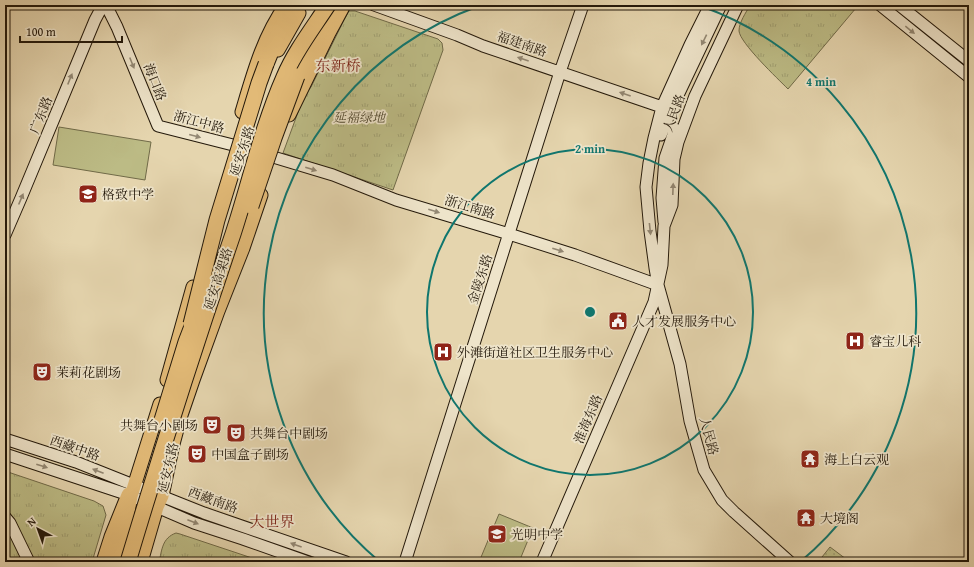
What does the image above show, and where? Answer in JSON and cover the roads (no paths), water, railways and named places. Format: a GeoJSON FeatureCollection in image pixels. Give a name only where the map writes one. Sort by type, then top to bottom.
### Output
{"type":"FeatureCollection","features":[{"type":"Feature","properties":{"kind":"highway"},"geometry":{"type":"LineString","coordinates":[[186,342],[217,220],[259,83],[289,5]]}},
{"type":"Feature","properties":{"kind":"highway","name":"延安高架路"},"geometry":{"type":"LineString","coordinates":[[116,562],[186,342],[202,298],[268,93],[280,64],[295,37],[316,5]]}},
{"type":"Feature","properties":{"kind":"highway","name":"延安高架路"},"geometry":{"type":"LineString","coordinates":[[128,562],[156,468],[234,232],[266,125],[284,77],[292,61],[327,5]]}},
{"type":"Feature","properties":{"kind":"highway"},"geometry":{"type":"LineString","coordinates":[[135,562],[206,332],[278,125],[313,35],[327,5]]}},
{"type":"Feature","properties":{"kind":"highway"},"geometry":{"type":"LineString","coordinates":[[297,76],[334,5]]}},
{"type":"Feature","properties":{"kind":"highway"},"geometry":{"type":"LineString","coordinates":[[104,562],[112,537],[132,492]]}},
{"type":"Feature","properties":{"kind":"main road","name":"广东路"},"geometry":{"type":"LineString","coordinates":[[5,235],[95,20],[103,5]]}},
{"type":"Feature","properties":{"kind":"main road","name":"海口路"},"geometry":{"type":"LineString","coordinates":[[106,5],[117,27],[158,126]]}},
{"type":"Feature","properties":{"kind":"main road","name":"延安东路"},"geometry":{"type":"LineString","coordinates":[[116,562],[132,492],[189,301],[208,265],[227,197],[261,53],[274,24],[289,5]]}},
{"type":"Feature","properties":{"kind":"main road","name":"延安东路"},"geometry":{"type":"LineString","coordinates":[[238,147],[277,51],[304,5]]}},
{"type":"Feature","properties":{"kind":"main road","name":"延安东路"},"geometry":{"type":"LineString","coordinates":[[268,155],[277,105],[286,81],[303,46],[327,5]]}},
{"type":"Feature","properties":{"kind":"main road","name":"延安东路"},"geometry":{"type":"LineString","coordinates":[[141,562],[160,502],[180,418],[238,262],[242,222],[246,206],[268,155],[344,5]]}},
{"type":"Feature","properties":{"kind":"main road","name":"福建南路"},"geometry":{"type":"LineString","coordinates":[[374,5],[483,46],[662,107]]}},
{"type":"Feature","properties":{"kind":"main road","name":"金陵东路"},"geometry":{"type":"LineString","coordinates":[[406,562],[582,5]]}},
{"type":"Feature","properties":{"kind":"main road","name":"人民路"},"geometry":{"type":"LineString","coordinates":[[710,5],[662,107],[649,163],[646,187],[650,231],[658,285],[680,364],[690,421],[704,470],[722,500],[790,562]]}},
{"type":"Feature","properties":{"kind":"main road"},"geometry":{"type":"LineString","coordinates":[[649,163],[671,110],[721,5]]}},
{"type":"Feature","properties":{"kind":"main road"},"geometry":{"type":"LineString","coordinates":[[664,226],[662,198],[665,158],[680,115],[730,5]]}},
{"type":"Feature","properties":{"kind":"main road","name":"人民路"},"geometry":{"type":"LineString","coordinates":[[658,285],[662,265],[664,226],[672,205],[674,159],[678,142],[695,96],[738,5]]}},
{"type":"Feature","properties":{"kind":"main road"},"geometry":{"type":"LineString","coordinates":[[880,5],[969,77]]}},
{"type":"Feature","properties":{"kind":"main road"},"geometry":{"type":"LineString","coordinates":[[899,5],[969,61]]}},
{"type":"Feature","properties":{"kind":"main road","name":"浙江中路"},"geometry":{"type":"LineString","coordinates":[[158,126],[268,155]]}},
{"type":"Feature","properties":{"kind":"main road","name":"浙江南路"},"geometry":{"type":"LineString","coordinates":[[268,155],[333,176],[396,200],[509,234],[595,262],[658,285]]}},
{"type":"Feature","properties":{"kind":"main road","name":"淮海东路"},"geometry":{"type":"LineString","coordinates":[[542,562],[654,302],[658,285]]}},
{"type":"Feature","properties":{"kind":"main road","name":"西藏中路"},"geometry":{"type":"LineString","coordinates":[[5,439],[76,462],[132,492]]}},
{"type":"Feature","properties":{"kind":"main road","name":"西藏中路"},"geometry":{"type":"LineString","coordinates":[[5,454],[132,492]]}},
{"type":"Feature","properties":{"kind":"main road","name":"延安东路"},"geometry":{"type":"LineString","coordinates":[[96,562],[102,544],[132,492]]}},
{"type":"Feature","properties":{"kind":"main road"},"geometry":{"type":"LineString","coordinates":[[132,492],[160,502]]}},
{"type":"Feature","properties":{"kind":"main road","name":"西藏南路"},"geometry":{"type":"LineString","coordinates":[[160,502],[194,523],[308,562]]}},
{"type":"Feature","properties":{"kind":"main road","name":"西藏南路"},"geometry":{"type":"LineString","coordinates":[[160,502],[204,513],[346,562]]}},
{"type":"Feature","properties":{"kind":"main road"},"geometry":{"type":"LineString","coordinates":[[5,517],[10,523],[29,562]]}},
{"type":"Feature","properties":{"kind":"place","name":"格致中学"},"geometry":{"type":"Point","coordinates":[88,194]}},
{"type":"Feature","properties":{"kind":"place","name":"人才发展服务中心"},"geometry":{"type":"Point","coordinates":[618,321]}},
{"type":"Feature","properties":{"kind":"place","name":"睿宝儿科"},"geometry":{"type":"Point","coordinates":[855,341]}},
{"type":"Feature","properties":{"kind":"place","name":"外滩街道社区卫生服务中心"},"geometry":{"type":"Point","coordinates":[443,352]}},
{"type":"Feature","properties":{"kind":"place","name":"茉莉花剧场"},"geometry":{"type":"Point","coordinates":[42,372]}},
{"type":"Feature","properties":{"kind":"place","name":"共舞台小剧场"},"geometry":{"type":"Point","coordinates":[212,425]}},
{"type":"Feature","properties":{"kind":"place","name":"共舞台中剧场"},"geometry":{"type":"Point","coordinates":[236,433]}},
{"type":"Feature","properties":{"kind":"place","name":"中国盒子剧场"},"geometry":{"type":"Point","coordinates":[197,454]}},
{"type":"Feature","properties":{"kind":"place","name":"海上白云观"},"geometry":{"type":"Point","coordinates":[810,459]}},
{"type":"Feature","properties":{"kind":"place","name":"大境阁"},"geometry":{"type":"Point","coordinates":[806,518]}},
{"type":"Feature","properties":{"kind":"place","name":"光明中学"},"geometry":{"type":"Point","coordinates":[497,534]}},
{"type":"Feature","properties":{"kind":"district","name":"东新桥"},"geometry":{"type":"Point","coordinates":[338,65]}},
{"type":"Feature","properties":{"kind":"district","name":"大世界"},"geometry":{"type":"Point","coordinates":[272,521]}},
{"type":"Feature","properties":{"kind":"park label","name":"延福绿地"},"geometry":{"type":"Point","coordinates":[359,117]}}]}
